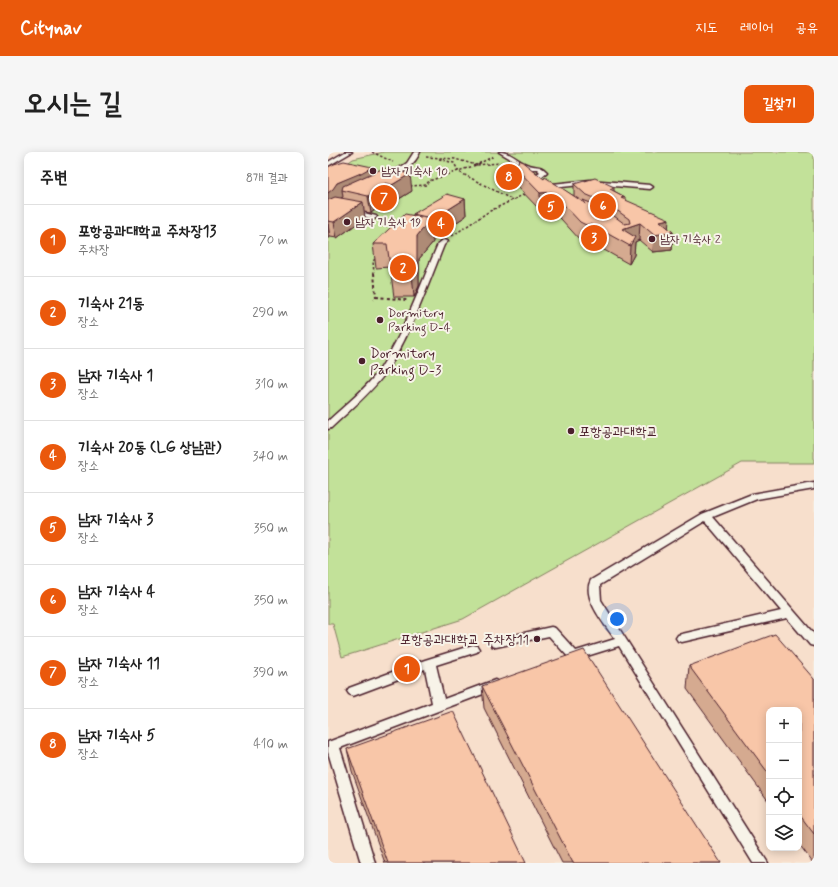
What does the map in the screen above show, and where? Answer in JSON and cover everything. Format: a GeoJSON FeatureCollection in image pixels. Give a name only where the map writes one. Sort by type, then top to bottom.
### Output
{"type":"FeatureCollection","features":[{"type":"Feature","properties":{"kind":"lane"},"geometry":{"type":"LineString","coordinates":[[328,164],[349,152]]}},
{"type":"Feature","properties":{"kind":"lane"},"geometry":{"type":"LineString","coordinates":[[502,152],[528,167],[522,170],[522,172],[546,181],[590,182],[650,187]]}},
{"type":"Feature","properties":{"kind":"lane"},"geometry":{"type":"LineString","coordinates":[[384,181],[408,166],[416,154]]}},
{"type":"Feature","properties":{"kind":"lane"},"geometry":{"type":"LineString","coordinates":[[546,181],[561,193]]}},
{"type":"Feature","properties":{"kind":"lane"},"geometry":{"type":"LineString","coordinates":[[344,211],[374,217]]}},
{"type":"Feature","properties":{"kind":"lane"},"geometry":{"type":"LineString","coordinates":[[432,238],[445,241]]}},
{"type":"Feature","properties":{"kind":"lane"},"geometry":{"type":"LineString","coordinates":[[328,426],[370,386],[383,370],[407,327],[441,244],[445,241]]}},
{"type":"Feature","properties":{"kind":"lane"},"geometry":{"type":"LineString","coordinates":[[761,863],[595,600],[595,583],[706,516],[755,496],[814,486]]}},
{"type":"Feature","properties":{"kind":"lane"},"geometry":{"type":"LineString","coordinates":[[706,516],[814,642]]}},
{"type":"Feature","properties":{"kind":"lane"},"geometry":{"type":"LineString","coordinates":[[682,638],[790,613]]}},
{"type":"Feature","properties":{"kind":"lane"},"geometry":{"type":"LineString","coordinates":[[496,643],[551,631],[574,656]]}},
{"type":"Feature","properties":{"kind":"lane"},"geometry":{"type":"LineString","coordinates":[[560,662],[622,641]]}},
{"type":"Feature","properties":{"kind":"lane"},"geometry":{"type":"LineString","coordinates":[[353,691],[429,663],[473,649]]}},
{"type":"Feature","properties":{"kind":"lane"},"geometry":{"type":"LineString","coordinates":[[429,663],[439,706]]}},
{"type":"Feature","properties":{"kind":"lane"},"geometry":{"type":"LineString","coordinates":[[368,863],[331,746],[510,680]]}},
{"type":"Feature","properties":{"kind":"path"},"geometry":{"type":"LineString","coordinates":[[372,152],[400,166],[401,170]]}},
{"type":"Feature","properties":{"kind":"path"},"geometry":{"type":"LineString","coordinates":[[416,154],[454,164],[459,172],[511,199]]}},
{"type":"Feature","properties":{"kind":"path"},"geometry":{"type":"LineString","coordinates":[[384,181],[400,185],[426,185],[429,181],[459,172],[495,155]]}},
{"type":"Feature","properties":{"kind":"path"},"geometry":{"type":"LineString","coordinates":[[435,158],[455,159],[476,165],[519,161]]}},
{"type":"Feature","properties":{"kind":"path"},"geometry":{"type":"LineString","coordinates":[[445,241],[488,211],[511,199],[538,189],[546,181]]}},
{"type":"Feature","properties":{"kind":"path"},"geometry":{"type":"LineString","coordinates":[[374,217],[387,227],[393,229]]}},
{"type":"Feature","properties":{"kind":"path"},"geometry":{"type":"LineString","coordinates":[[374,300],[376,297],[373,261],[377,257]]}},
{"type":"Feature","properties":{"kind":"path"},"geometry":{"type":"LineString","coordinates":[[373,261],[377,262]]}},
{"type":"Feature","properties":{"kind":"path"},"geometry":{"type":"LineString","coordinates":[[376,297],[396,300],[418,300]]}},
{"type":"Feature","properties":{"kind":"shaded area","name":"포항공과대학교"},"geometry":{"type":"Polygon","coordinates":[[[328,152],[814,152],[814,863],[328,863],[328,152]]]}},
{"type":"Feature","properties":{"kind":"green space"},"geometry":{"type":"Polygon","coordinates":[[[384,152],[814,152],[814,463],[742,463],[463,619],[342,657],[333,624],[328,624],[328,177],[353,159],[384,152]]]}},
{"type":"Feature","properties":{"kind":"building"},"geometry":{"type":"Polygon","coordinates":[[[520,160],[544,179],[545,177],[586,204],[583,200],[603,208],[625,224],[630,223],[629,219],[608,204],[585,194],[574,184],[595,178],[614,187],[610,189],[625,197],[621,198],[669,219],[660,221],[673,232],[654,235],[640,223],[622,229],[635,237],[630,246],[590,224],[586,225],[580,222],[552,192],[540,193],[514,166],[520,160]]]}},
{"type":"Feature","properties":{"kind":"building"},"geometry":{"type":"Polygon","coordinates":[[[344,161],[372,167],[337,183],[328,193],[328,167],[344,161]]]}},
{"type":"Feature","properties":{"kind":"building"},"geometry":{"type":"Polygon","coordinates":[[[384,168],[410,174],[392,185],[386,183],[368,196],[342,190],[343,186],[384,168]]]}},
{"type":"Feature","properties":{"kind":"building"},"geometry":{"type":"Polygon","coordinates":[[[447,194],[465,199],[435,219],[413,214],[447,194]]]}},
{"type":"Feature","properties":{"kind":"building"},"geometry":{"type":"Polygon","coordinates":[[[335,197],[363,202],[334,222],[328,221],[328,200],[335,197]]]}},
{"type":"Feature","properties":{"kind":"building"},"geometry":{"type":"Polygon","coordinates":[[[405,214],[431,219],[417,236],[417,262],[412,273],[391,273],[387,244],[373,244],[405,214]]]}},
{"type":"Feature","properties":{"kind":"building"},"geometry":{"type":"Polygon","coordinates":[[[775,634],[814,679],[814,834],[802,818],[802,707],[766,707],[766,770],[689,666],[775,634]]]}},
{"type":"Feature","properties":{"kind":"building"},"geometry":{"type":"Polygon","coordinates":[[[584,650],[721,863],[573,863],[482,686],[584,650]]]}},
{"type":"Feature","properties":{"kind":"building"},"geometry":{"type":"Polygon","coordinates":[[[453,711],[526,863],[388,863],[347,749],[453,711]]]}},
{"type":"Feature","properties":{"kind":"place","name":"남자 기숙사 10"},"geometry":{"type":"Point","coordinates":[373,171]}},
{"type":"Feature","properties":{"kind":"place","name":"남자 기숙사 5"},"geometry":{"type":"Point","coordinates":[509,177]}},
{"type":"Feature","properties":{"kind":"place","name":"남자 기숙사 11"},"geometry":{"type":"Point","coordinates":[384,198]}},
{"type":"Feature","properties":{"kind":"place","name":"남자 기숙사 4"},"geometry":{"type":"Point","coordinates":[603,206]}},
{"type":"Feature","properties":{"kind":"place","name":"남자 기숙사 3"},"geometry":{"type":"Point","coordinates":[551,207]}},
{"type":"Feature","properties":{"kind":"place","name":"남자 기숙사 19"},"geometry":{"type":"Point","coordinates":[347,222]}},
{"type":"Feature","properties":{"kind":"place","name":"기숙사 20동 (LG 상남관)"},"geometry":{"type":"Point","coordinates":[441,224]}},
{"type":"Feature","properties":{"kind":"place","name":"남자 기숙사 1"},"geometry":{"type":"Point","coordinates":[594,238]}},
{"type":"Feature","properties":{"kind":"place","name":"남자 기숙사 2"},"geometry":{"type":"Point","coordinates":[652,239]}},
{"type":"Feature","properties":{"kind":"place","name":"기숙사 21동"},"geometry":{"type":"Point","coordinates":[403,268]}},
{"type":"Feature","properties":{"kind":"place","name":"Dormitory Parking D-4"},"geometry":{"type":"Point","coordinates":[380,320]}},
{"type":"Feature","properties":{"kind":"place","name":"Dormitory Parking D-3"},"geometry":{"type":"Point","coordinates":[362,361]}},
{"type":"Feature","properties":{"kind":"place","name":"포항공과대학교"},"geometry":{"type":"Point","coordinates":[571,431]}},
{"type":"Feature","properties":{"kind":"place","name":"포항공과대학교 주차장11"},"geometry":{"type":"Point","coordinates":[537,639]}},
{"type":"Feature","properties":{"kind":"place","name":"포항공과대학교 주차장13"},"geometry":{"type":"Point","coordinates":[407,669]}}]}
